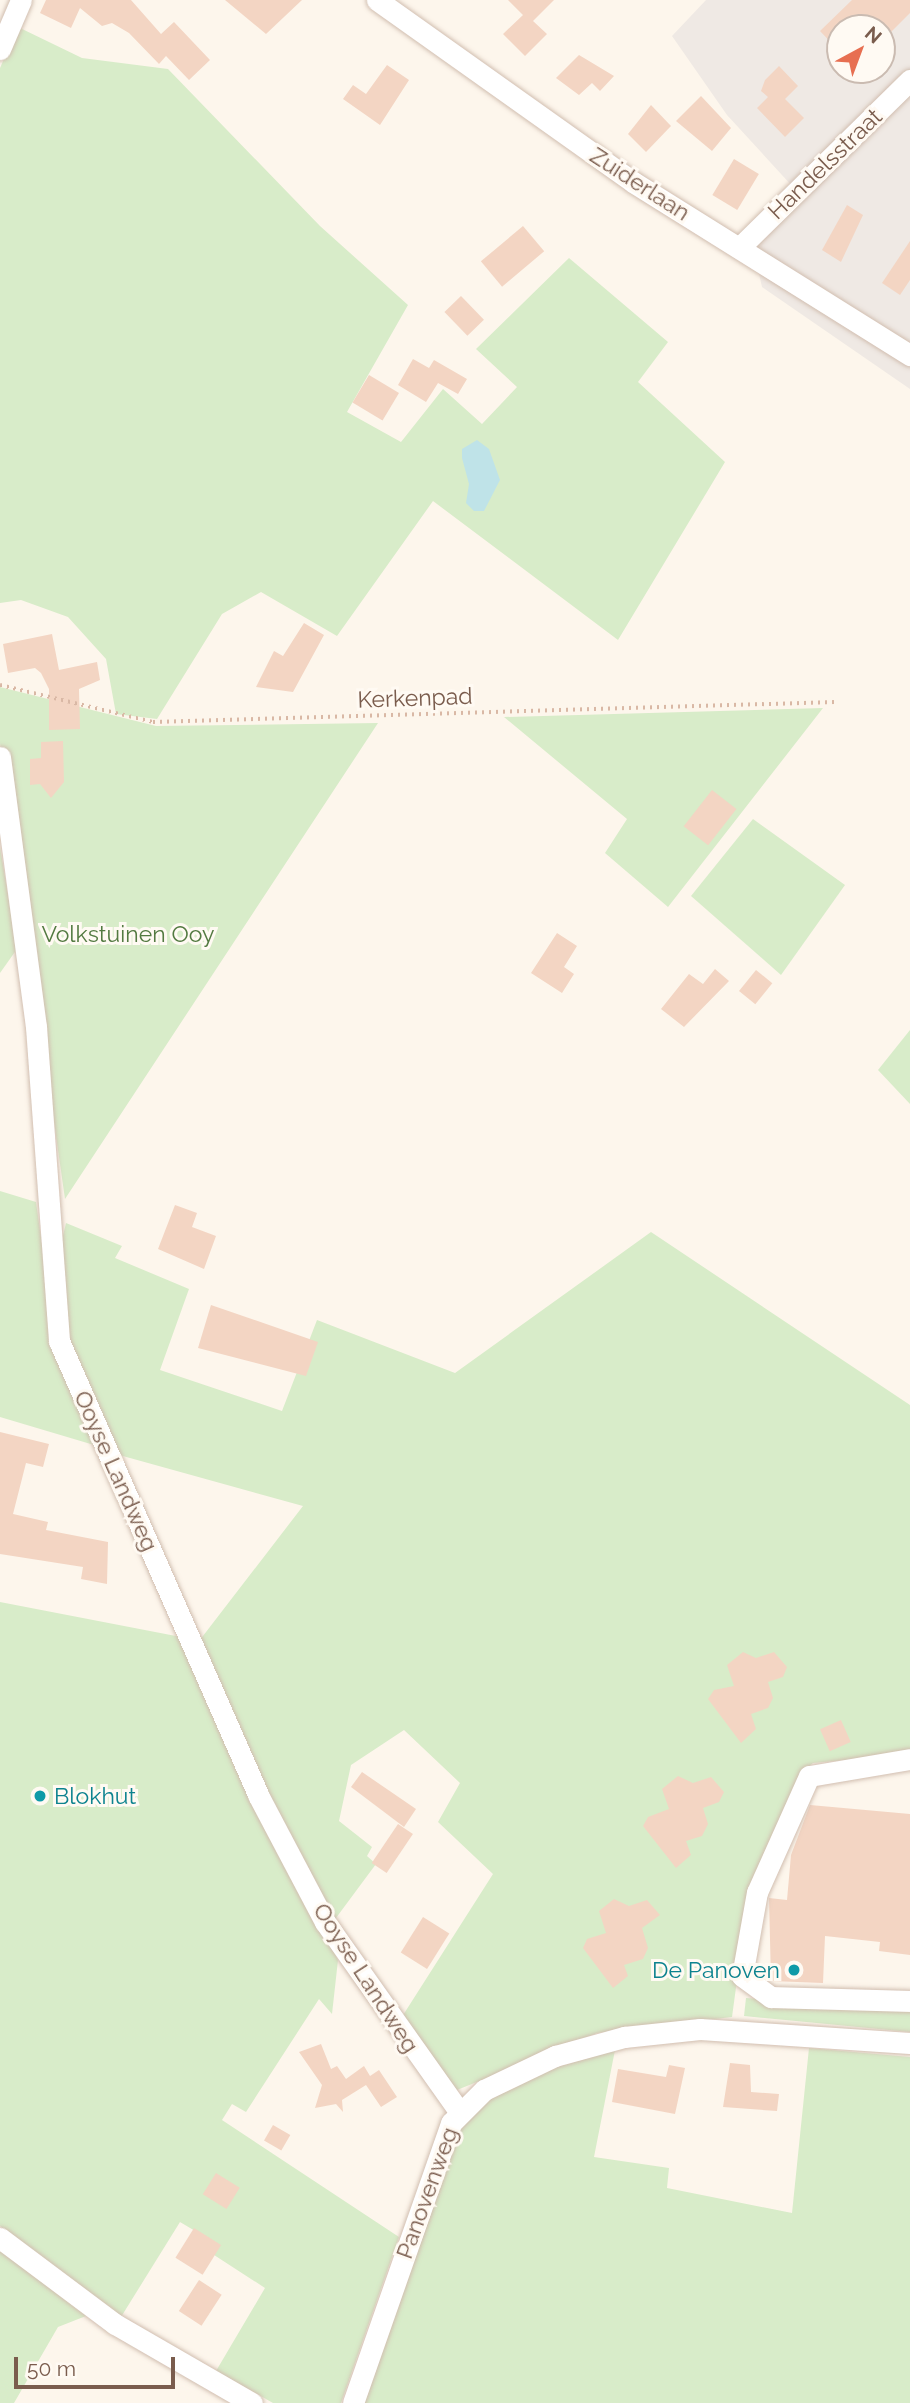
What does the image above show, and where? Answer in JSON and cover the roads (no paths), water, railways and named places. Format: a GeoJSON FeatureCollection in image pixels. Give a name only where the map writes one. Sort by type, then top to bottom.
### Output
{"type":"FeatureCollection","features":[{"type":"Feature","properties":{"kind":"street"},"geometry":{"type":"LineString","coordinates":[[0,48],[21,0]]}},
{"type":"Feature","properties":{"kind":"street","name":"Zuiderlaan"},"geometry":{"type":"LineString","coordinates":[[377,0],[634,182],[910,355]]}},
{"type":"Feature","properties":{"kind":"street","name":"Handelsstraat"},"geometry":{"type":"LineString","coordinates":[[739,248],[910,80]]}},
{"type":"Feature","properties":{"kind":"street","name":"Ooyse Landweg"},"geometry":{"type":"LineString","coordinates":[[0,757],[36,1027],[59,1341],[258,1796],[326,1922],[458,2110]]}},
{"type":"Feature","properties":{"kind":"street"},"geometry":{"type":"LineString","coordinates":[[910,1759],[809,1776],[757,1892],[742,1976],[771,1997],[910,2001]]}},
{"type":"Feature","properties":{"kind":"street","name":"Panovenweg"},"geometry":{"type":"LineString","coordinates":[[353,2403],[458,2110],[484,2090],[555,2056],[624,2037],[736,2027],[910,2043]]}},
{"type":"Feature","properties":{"kind":"street"},"geometry":{"type":"LineString","coordinates":[[0,2238],[115,2324],[252,2403]]}},
{"type":"Feature","properties":{"kind":"water"},"geometry":{"type":"Polygon","coordinates":[[[477,440],[489,449],[500,480],[484,511],[474,511],[466,503],[469,484],[462,449],[477,440]]]}},
{"type":"Feature","properties":{"kind":"place","name":"Blokhut"},"geometry":{"type":"Point","coordinates":[40,1796]}},
{"type":"Feature","properties":{"kind":"place","name":"De Panoven"},"geometry":{"type":"Point","coordinates":[794,1970]}},
{"type":"Feature","properties":{"kind":"park label","name":"Volkstuinen Ooy"},"geometry":{"type":"Point","coordinates":[128,934]}}]}
